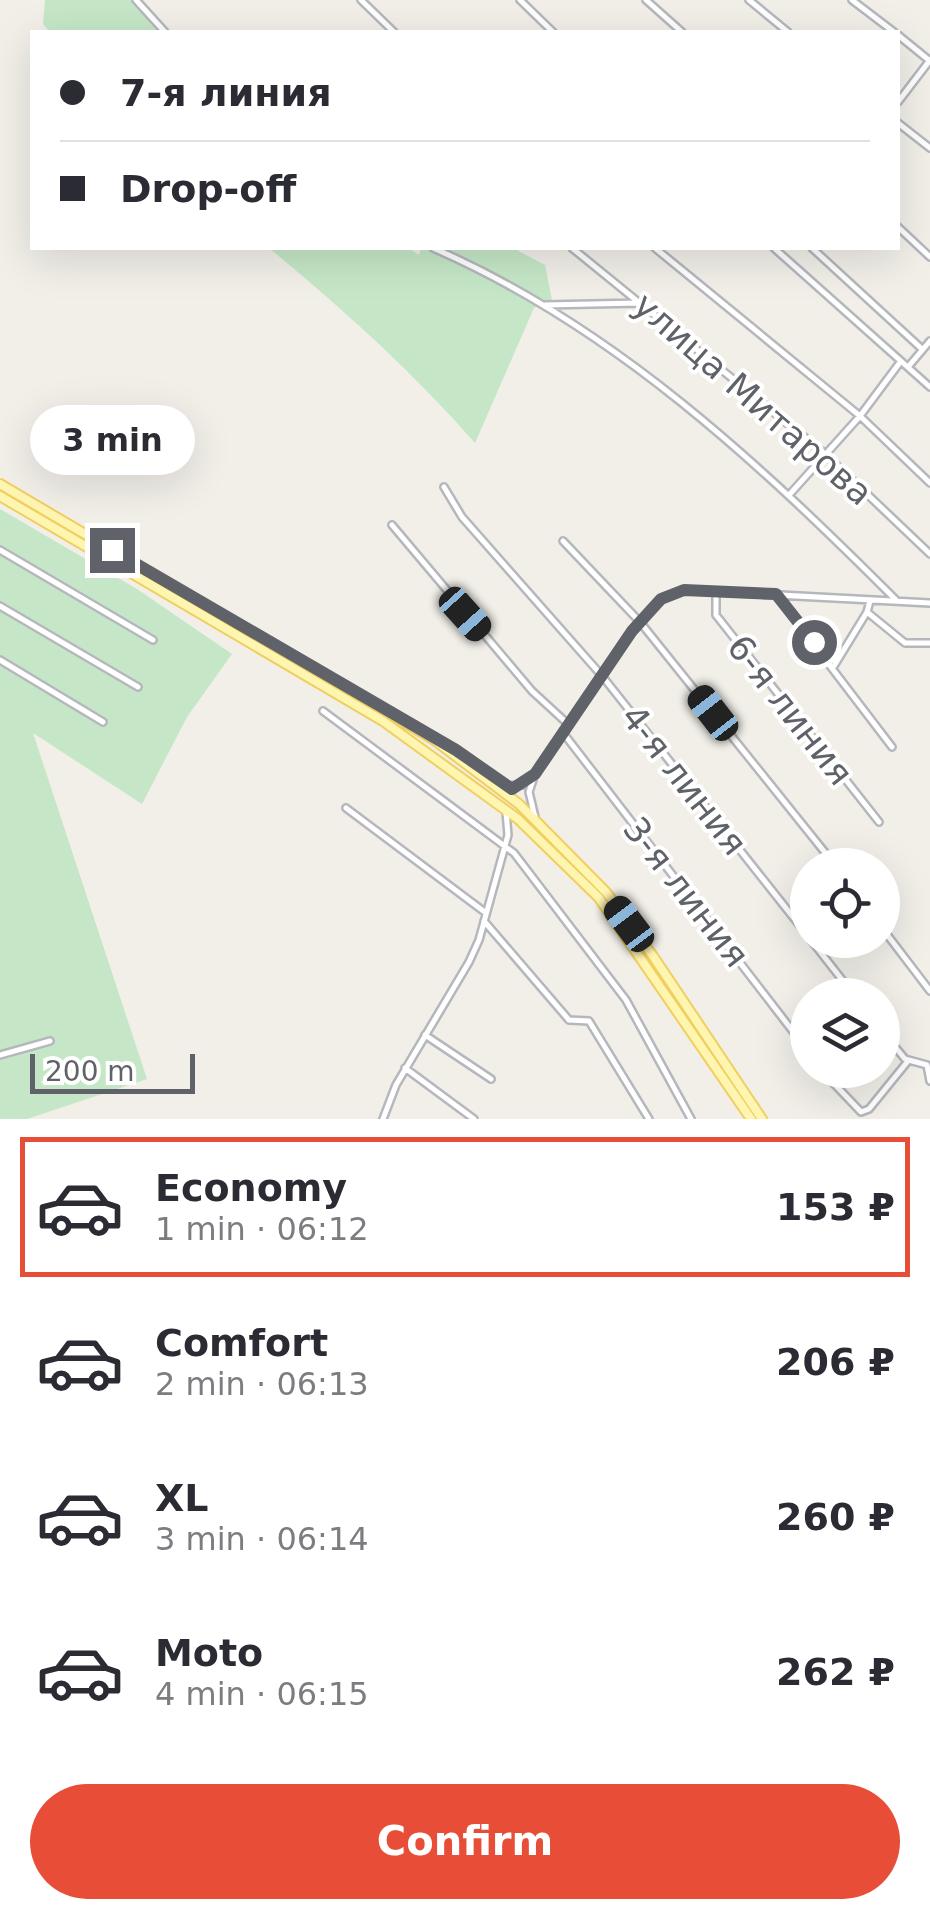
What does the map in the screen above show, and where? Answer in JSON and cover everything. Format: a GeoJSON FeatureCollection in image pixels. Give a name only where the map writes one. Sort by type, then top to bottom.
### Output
{"type":"FeatureCollection","features":[{"type":"Feature","properties":{"kind":"main road"},"geometry":{"type":"LineString","coordinates":[[0,484],[433,739],[537,820],[618,908],[762,1119]]}},
{"type":"Feature","properties":{"kind":"main road"},"geometry":{"type":"LineString","coordinates":[[0,496],[382,720],[504,807],[599,898],[752,1119]]}},
{"type":"Feature","properties":{"kind":"street"},"geometry":{"type":"LineString","coordinates":[[136,0],[163,30]]}},
{"type":"Feature","properties":{"kind":"street"},"geometry":{"type":"LineString","coordinates":[[362,0],[392,30]]}},
{"type":"Feature","properties":{"kind":"street"},"geometry":{"type":"LineString","coordinates":[[520,0],[551,30]]}},
{"type":"Feature","properties":{"kind":"street"},"geometry":{"type":"LineString","coordinates":[[646,0],[680,30]]}},
{"type":"Feature","properties":{"kind":"street"},"geometry":{"type":"LineString","coordinates":[[749,0],[786,30]]}},
{"type":"Feature","properties":{"kind":"street"},"geometry":{"type":"LineString","coordinates":[[852,0],[891,30]]}},
{"type":"Feature","properties":{"kind":"street"},"geometry":{"type":"LineString","coordinates":[[900,37],[930,60],[900,99]]}},
{"type":"Feature","properties":{"kind":"street"},"geometry":{"type":"LineString","coordinates":[[900,124],[930,148]]}},
{"type":"Feature","properties":{"kind":"street"},"geometry":{"type":"LineString","coordinates":[[900,229],[930,257]]}},
{"type":"Feature","properties":{"kind":"street"},"geometry":{"type":"LineString","coordinates":[[437,250],[542,305],[646,373],[790,494],[900,603]]}},
{"type":"Feature","properties":{"kind":"street","name":"улица Митарова"},"geometry":{"type":"LineString","coordinates":[[575,250],[825,454],[930,554]]}},
{"type":"Feature","properties":{"kind":"street"},"geometry":{"type":"LineString","coordinates":[[657,250],[860,416],[930,482]]}},
{"type":"Feature","properties":{"kind":"street"},"geometry":{"type":"LineString","coordinates":[[776,250],[930,387]]}},
{"type":"Feature","properties":{"kind":"street"},"geometry":{"type":"LineString","coordinates":[[814,250],[922,350]]}},
{"type":"Feature","properties":{"kind":"street"},"geometry":{"type":"LineString","coordinates":[[542,305],[642,303]]}},
{"type":"Feature","properties":{"kind":"street"},"geometry":{"type":"LineString","coordinates":[[908,367],[930,341]]}},
{"type":"Feature","properties":{"kind":"street"},"geometry":{"type":"LineString","coordinates":[[790,494],[860,416],[902,361]]}},
{"type":"Feature","properties":{"kind":"street","name":"4-я линия"},"geometry":{"type":"LineString","coordinates":[[444,486],[462,517],[603,678],[790,914]]}},
{"type":"Feature","properties":{"kind":"street"},"geometry":{"type":"LineString","coordinates":[[392,526],[532,690],[570,725]]}},
{"type":"Feature","properties":{"kind":"street"},"geometry":{"type":"LineString","coordinates":[[563,542],[640,622],[820,848]]}},
{"type":"Feature","properties":{"kind":"street"},"geometry":{"type":"LineString","coordinates":[[0,550],[153,640]]}},
{"type":"Feature","properties":{"kind":"street","name":"6-я линия"},"geometry":{"type":"LineString","coordinates":[[716,592],[716,616],[879,822]]}},
{"type":"Feature","properties":{"kind":"street"},"geometry":{"type":"LineString","coordinates":[[537,820],[529,792],[535,774],[640,622],[672,593],[776,594],[930,603]]}},
{"type":"Feature","properties":{"kind":"street"},"geometry":{"type":"LineString","coordinates":[[776,594],[892,746]]}},
{"type":"Feature","properties":{"kind":"street"},"geometry":{"type":"LineString","coordinates":[[834,666],[868,612],[870,601]]}},
{"type":"Feature","properties":{"kind":"street"},"geometry":{"type":"LineString","coordinates":[[0,606],[138,687]]}},
{"type":"Feature","properties":{"kind":"street"},"geometry":{"type":"LineString","coordinates":[[868,612],[905,643],[930,643]]}},
{"type":"Feature","properties":{"kind":"street"},"geometry":{"type":"LineString","coordinates":[[0,660],[103,722]]}},
{"type":"Feature","properties":{"kind":"street"},"geometry":{"type":"LineString","coordinates":[[323,711],[504,844],[560,909],[626,1000],[691,1119]]}},
{"type":"Feature","properties":{"kind":"street","name":"3-я линия"},"geometry":{"type":"LineString","coordinates":[[564,734],[790,1028]]}},
{"type":"Feature","properties":{"kind":"street"},"geometry":{"type":"LineString","coordinates":[[433,739],[456,750],[512,789],[535,774]]}},
{"type":"Feature","properties":{"kind":"street"},"geometry":{"type":"LineString","coordinates":[[382,1119],[404,1068],[469,962],[508,835],[504,807]]}},
{"type":"Feature","properties":{"kind":"street"},"geometry":{"type":"LineString","coordinates":[[346,808],[486,913]]}},
{"type":"Feature","properties":{"kind":"street"},"geometry":{"type":"LineString","coordinates":[[508,835],[517,829],[530,830]]}},
{"type":"Feature","properties":{"kind":"street"},"geometry":{"type":"LineString","coordinates":[[484,921],[569,1020],[589,1021],[648,1119]]}},
{"type":"Feature","properties":{"kind":"street"},"geometry":{"type":"LineString","coordinates":[[900,951],[930,990]]}},
{"type":"Feature","properties":{"kind":"street","name":"4-я линия"},"geometry":{"type":"LineString","coordinates":[[825,958],[841,978]]}},
{"type":"Feature","properties":{"kind":"street"},"geometry":{"type":"LineString","coordinates":[[425,1035],[491,1079]]}},
{"type":"Feature","properties":{"kind":"street"},"geometry":{"type":"LineString","coordinates":[[0,1055],[50,1041]]}},
{"type":"Feature","properties":{"kind":"street"},"geometry":{"type":"LineString","coordinates":[[900,1053],[906,1060],[927,1065],[930,1080]]}},
{"type":"Feature","properties":{"kind":"street"},"geometry":{"type":"LineString","coordinates":[[900,1068],[906,1060]]}},
{"type":"Feature","properties":{"kind":"street"},"geometry":{"type":"LineString","coordinates":[[404,1068],[474,1119]]}},
{"type":"Feature","properties":{"kind":"street"},"geometry":{"type":"LineString","coordinates":[[837,1088],[849,1095],[861,1112],[869,1109],[885,1088]]}},
{"type":"Feature","properties":{"kind":"green space"},"geometry":{"type":"Polygon","coordinates":[[[45,0],[131,0],[157,30],[48,30],[43,24],[45,0]]]}},
{"type":"Feature","properties":{"kind":"green space"},"geometry":{"type":"Polygon","coordinates":[[[271,250],[412,250],[419,255],[420,250],[517,250],[545,265],[552,300],[534,308],[475,443],[427,391],[271,250]]]}},
{"type":"Feature","properties":{"kind":"green space"},"geometry":{"type":"Polygon","coordinates":[[[0,509],[137,589],[232,654],[187,717],[142,804],[33,733],[147,1079],[27,1119],[0,1119],[0,509]]]}},
{"type":"Feature","properties":{"kind":"route"},"geometry":{"type":"LineString","coordinates":[[112,550],[456,750],[512,789],[535,774],[632,631],[661,599],[672,593],[684,590],[776,594],[814,642]]}}]}
